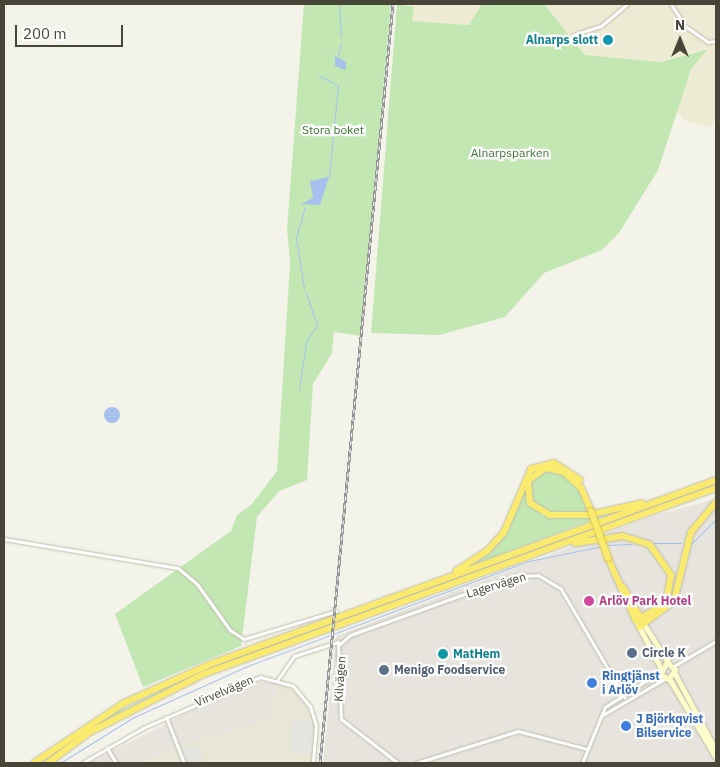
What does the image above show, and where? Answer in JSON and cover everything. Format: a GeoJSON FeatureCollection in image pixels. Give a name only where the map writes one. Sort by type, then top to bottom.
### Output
{"type":"FeatureCollection","features":[{"type":"Feature","properties":{"kind":"highway"},"geometry":{"type":"LineString","coordinates":[[438,581],[497,541],[509,523],[524,478],[536,466],[554,463],[571,470],[584,486],[609,557],[640,623]]}},
{"type":"Feature","properties":{"kind":"highway"},"geometry":{"type":"LineString","coordinates":[[592,511],[581,488],[564,472],[545,468],[528,481],[530,503],[555,516],[601,513],[675,495]]}},
{"type":"Feature","properties":{"kind":"highway"},"geometry":{"type":"LineString","coordinates":[[34,763],[87,725],[160,685],[716,480]]}},
{"type":"Feature","properties":{"kind":"highway"},"geometry":{"type":"LineString","coordinates":[[48,763],[90,732],[204,674],[716,488]]}},
{"type":"Feature","properties":{"kind":"highway"},"geometry":{"type":"LineString","coordinates":[[640,623],[674,601],[691,532],[716,502]]}},
{"type":"Feature","properties":{"kind":"highway"},"geometry":{"type":"LineString","coordinates":[[537,552],[610,537],[633,537],[650,545],[667,565],[672,587],[662,608],[640,623]]}},
{"type":"Feature","properties":{"kind":"main road"},"geometry":{"type":"LineString","coordinates":[[640,623],[672,665],[716,750]]}},
{"type":"Feature","properties":{"kind":"main road"},"geometry":{"type":"LineString","coordinates":[[640,623],[661,669],[716,757]]}},
{"type":"Feature","properties":{"kind":"main road"},"geometry":{"type":"LineString","coordinates":[[661,669],[672,665]]}},
{"type":"Feature","properties":{"kind":"main road"},"geometry":{"type":"LineString","coordinates":[[667,678],[675,673]]}},
{"type":"Feature","properties":{"kind":"street"},"geometry":{"type":"LineString","coordinates":[[573,36],[601,26],[627,4]]}},
{"type":"Feature","properties":{"kind":"street"},"geometry":{"type":"LineString","coordinates":[[671,4],[690,30],[708,42],[716,41]]}},
{"type":"Feature","properties":{"kind":"street"},"geometry":{"type":"LineString","coordinates":[[4,539],[178,568],[197,584],[230,630],[244,639],[336,611]]}},
{"type":"Feature","properties":{"kind":"street","name":"Lagervägen"},"geometry":{"type":"LineString","coordinates":[[340,644],[350,635],[515,576],[538,574],[561,589],[625,698]]}},
{"type":"Feature","properties":{"kind":"street"},"geometry":{"type":"LineString","coordinates":[[672,665],[716,641]]}},
{"type":"Feature","properties":{"kind":"street","name":"Kilvägen"},"geometry":{"type":"LineString","coordinates":[[278,679],[294,656],[329,642],[340,644],[341,719],[398,763]]}},
{"type":"Feature","properties":{"kind":"street"},"geometry":{"type":"LineString","coordinates":[[582,763],[605,707],[661,669]]}},
{"type":"Feature","properties":{"kind":"street"},"geometry":{"type":"LineString","coordinates":[[599,718],[625,698],[667,678]]}},
{"type":"Feature","properties":{"kind":"street","name":"Virvelvägen"},"geometry":{"type":"LineString","coordinates":[[82,763],[166,717],[246,679],[278,679]]}},
{"type":"Feature","properties":{"kind":"street"},"geometry":{"type":"LineString","coordinates":[[278,679],[300,692],[313,713],[313,763]]}},
{"type":"Feature","properties":{"kind":"street"},"geometry":{"type":"LineString","coordinates":[[166,717],[184,763]]}},
{"type":"Feature","properties":{"kind":"street"},"geometry":{"type":"LineString","coordinates":[[416,763],[518,731],[587,749]]}},
{"type":"Feature","properties":{"kind":"street"},"geometry":{"type":"LineString","coordinates":[[107,748],[116,763]]}},
{"type":"Feature","properties":{"kind":"shaded area"},"geometry":{"type":"Polygon","coordinates":[[[410,4],[482,4],[469,25],[412,21],[410,4]]]}},
{"type":"Feature","properties":{"kind":"shaded area"},"geometry":{"type":"Polygon","coordinates":[[[544,4],[716,4],[716,118],[710,127],[685,121],[676,111],[691,69],[706,48],[661,62],[585,55],[544,4]]]}},
{"type":"Feature","properties":{"kind":"shaded area"},"geometry":{"type":"Polygon","coordinates":[[[716,499],[716,763],[323,763],[336,636],[652,516],[716,499]]]}},
{"type":"Feature","properties":{"kind":"shaded area"},"geometry":{"type":"Polygon","coordinates":[[[248,682],[278,682],[268,720],[173,747],[141,763],[89,763],[248,682]]]}},
{"type":"Feature","properties":{"kind":"shaded area"},"geometry":{"type":"Polygon","coordinates":[[[278,682],[298,694],[319,725],[315,763],[141,763],[173,747],[268,720],[278,682]]]}},
{"type":"Feature","properties":{"kind":"shaded area"},"geometry":{"type":"Polygon","coordinates":[[[294,719],[312,720],[311,755],[291,752],[294,719]]]}},
{"type":"Feature","properties":{"kind":"shaded area"},"geometry":{"type":"Polygon","coordinates":[[[199,745],[204,763],[186,763],[182,750],[199,745]]]}},
{"type":"Feature","properties":{"kind":"green space","name":"Stora boket"},"geometry":{"type":"Polygon","coordinates":[[[304,4],[391,4],[361,336],[334,332],[332,353],[313,384],[307,480],[279,491],[257,517],[241,646],[143,687],[115,614],[231,531],[237,515],[252,504],[277,471],[290,263],[287,229],[304,4]]]}},
{"type":"Feature","properties":{"kind":"green space","name":"Alnarpsparken"},"geometry":{"type":"Polygon","coordinates":[[[397,4],[414,7],[412,21],[469,25],[482,4],[544,4],[585,55],[661,62],[708,49],[691,69],[658,170],[619,233],[602,250],[544,273],[505,317],[439,335],[371,333],[397,4]]]}},
{"type":"Feature","properties":{"kind":"green space"},"geometry":{"type":"Polygon","coordinates":[[[545,471],[558,471],[576,484],[590,513],[553,514],[534,504],[531,482],[545,471]]]}},
{"type":"Feature","properties":{"kind":"green space"},"geometry":{"type":"Polygon","coordinates":[[[716,481],[212,669],[128,708],[38,763],[108,716],[212,667],[716,481]]]}},
{"type":"Feature","properties":{"kind":"green space"},"geometry":{"type":"Polygon","coordinates":[[[525,487],[527,502],[543,516],[606,515],[475,564],[506,533],[525,487]]]}},
{"type":"Feature","properties":{"kind":"water"},"geometry":{"type":"Polygon","coordinates":[[[335,56],[346,62],[346,70],[335,66],[335,56]]]}},
{"type":"Feature","properties":{"kind":"water"},"geometry":{"type":"Polygon","coordinates":[[[329,177],[320,205],[301,204],[313,198],[310,181],[329,177]]]}},
{"type":"Feature","properties":{"kind":"water"},"geometry":{"type":"Polygon","coordinates":[[[112,407],[118,409],[120,415],[118,421],[112,423],[106,421],[104,415],[106,409],[112,407]]]}},
{"type":"Feature","properties":{"kind":"waterway"},"geometry":{"type":"LineString","coordinates":[[339,4],[341,37]]}},
{"type":"Feature","properties":{"kind":"waterway"},"geometry":{"type":"LineString","coordinates":[[338,56],[341,43]]}},
{"type":"Feature","properties":{"kind":"waterway"},"geometry":{"type":"LineString","coordinates":[[319,76],[338,85],[329,177]]}},
{"type":"Feature","properties":{"kind":"waterway"},"geometry":{"type":"LineString","coordinates":[[304,288],[296,238],[305,207]]}},
{"type":"Feature","properties":{"kind":"waterway"},"geometry":{"type":"LineString","coordinates":[[299,390],[306,342],[317,325],[306,293]]}},
{"type":"Feature","properties":{"kind":"waterway"},"geometry":{"type":"LineString","coordinates":[[692,543],[716,519]]}},
{"type":"Feature","properties":{"kind":"waterway"},"geometry":{"type":"LineString","coordinates":[[652,543],[681,543]]}},
{"type":"Feature","properties":{"kind":"waterway"},"geometry":{"type":"LineString","coordinates":[[606,545],[632,544]]}},
{"type":"Feature","properties":{"kind":"waterway"},"geometry":{"type":"LineString","coordinates":[[60,763],[134,717],[245,667],[529,561],[602,546]]}},
{"type":"Feature","properties":{"kind":"railway"},"geometry":{"type":"LineString","coordinates":[[320,763],[393,4]]}},
{"type":"Feature","properties":{"kind":"place","name":"Alnarps slott"},"geometry":{"type":"Point","coordinates":[608,40]}},
{"type":"Feature","properties":{"kind":"place","name":"Arlöv Park Hotel"},"geometry":{"type":"Point","coordinates":[589,601]}},
{"type":"Feature","properties":{"kind":"place","name":"Circle K"},"geometry":{"type":"Point","coordinates":[632,653]}},
{"type":"Feature","properties":{"kind":"place","name":"MatHem"},"geometry":{"type":"Point","coordinates":[443,654]}},
{"type":"Feature","properties":{"kind":"place","name":"Menigo Foodservice"},"geometry":{"type":"Point","coordinates":[384,670]}},
{"type":"Feature","properties":{"kind":"place","name":"Ringtjänst i Arlöv"},"geometry":{"type":"Point","coordinates":[592,683]}},
{"type":"Feature","properties":{"kind":"place","name":"J Björkqvist Bilservice"},"geometry":{"type":"Point","coordinates":[626,726]}}]}
